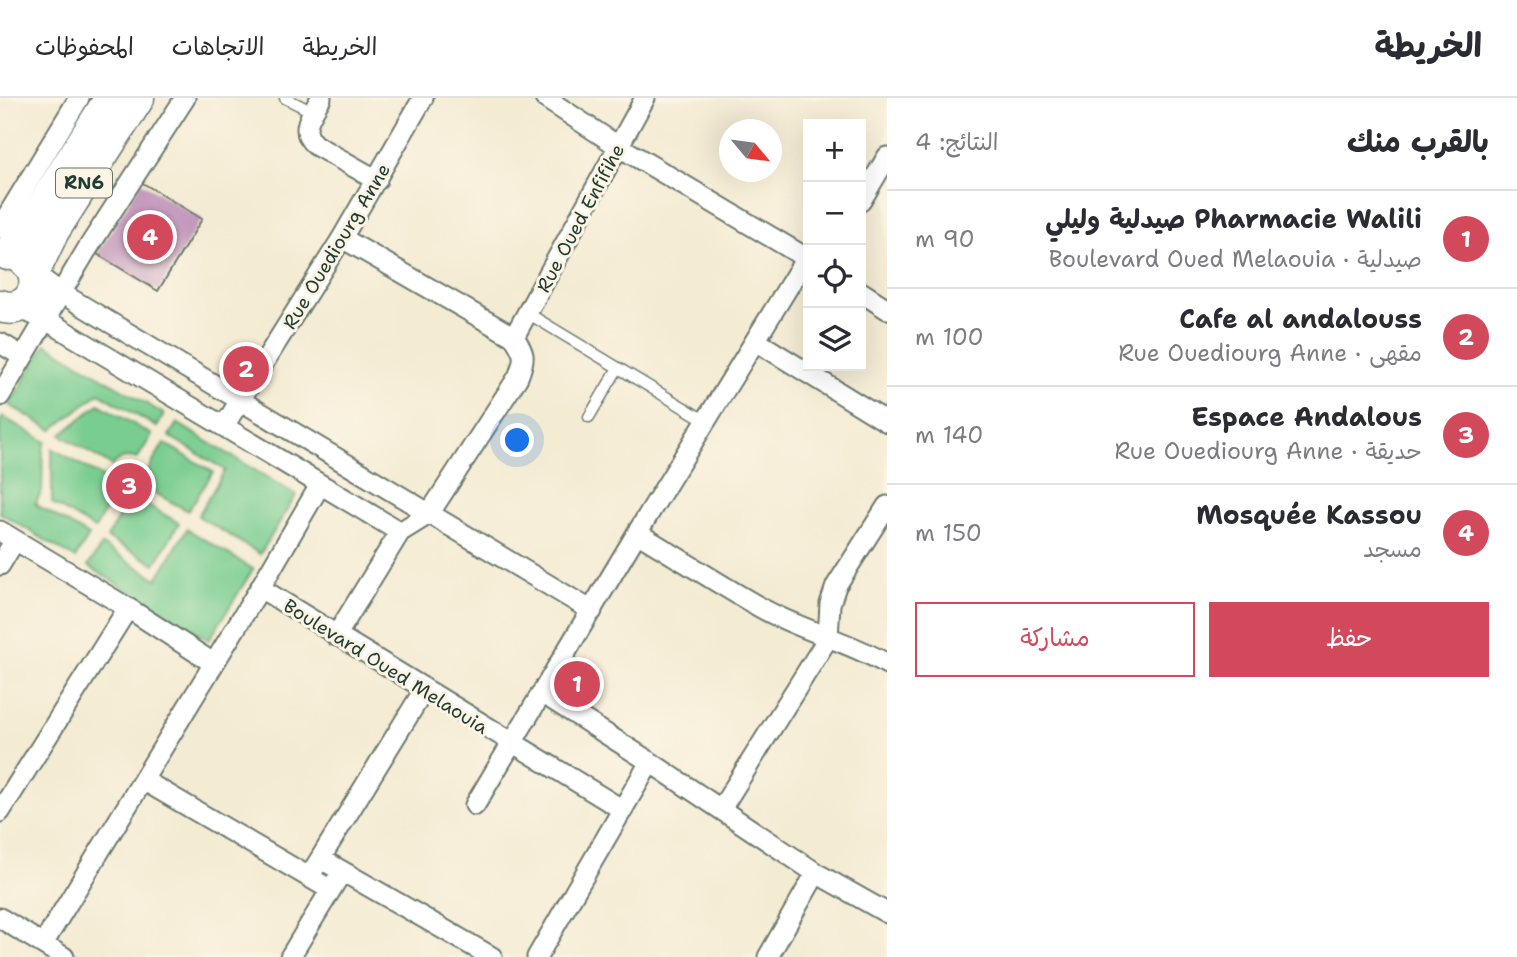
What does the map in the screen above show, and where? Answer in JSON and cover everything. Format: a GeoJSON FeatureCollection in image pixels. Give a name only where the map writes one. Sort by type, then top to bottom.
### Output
{"type":"FeatureCollection","features":[{"type":"Feature","properties":{"kind":"main road","name":"RN6"},"geometry":{"type":"LineString","coordinates":[[7,312],[24,304],[34,291],[15,257],[34,220],[111,98]]}},
{"type":"Feature","properties":{"kind":"main road","name":"RN6"},"geometry":{"type":"LineString","coordinates":[[34,220],[138,98]]}},
{"type":"Feature","properties":{"kind":"street"},"geometry":{"type":"LineString","coordinates":[[79,98],[34,220],[86,251]]}},
{"type":"Feature","properties":{"kind":"street"},"geometry":{"type":"LineString","coordinates":[[0,396],[86,251],[186,98]]}},
{"type":"Feature","properties":{"kind":"street","name":"Rue Ouediourg Anne"},"geometry":{"type":"LineString","coordinates":[[223,426],[242,400],[342,238],[423,98]]}},
{"type":"Feature","properties":{"kind":"street"},"geometry":{"type":"LineString","coordinates":[[545,98],[618,146],[803,257]]}},
{"type":"Feature","properties":{"kind":"street","name":"Rue Oued Enfifihe"},"geometry":{"type":"LineString","coordinates":[[514,337],[645,98]]}},
{"type":"Feature","properties":{"kind":"street"},"geometry":{"type":"LineString","coordinates":[[317,105],[306,126],[308,139],[377,180]]}},
{"type":"Feature","properties":{"kind":"street"},"geometry":{"type":"LineString","coordinates":[[866,193],[887,157]]}},
{"type":"Feature","properties":{"kind":"street"},"geometry":{"type":"LineString","coordinates":[[336,636],[400,532],[429,513],[518,377],[524,353],[514,337],[342,238]]}},
{"type":"Feature","properties":{"kind":"street"},"geometry":{"type":"LineString","coordinates":[[15,257],[61,293],[592,611]]}},
{"type":"Feature","properties":{"kind":"street"},"geometry":{"type":"LineString","coordinates":[[475,805],[637,533],[803,265]]}},
{"type":"Feature","properties":{"kind":"street"},"geometry":{"type":"LineString","coordinates":[[866,295],[887,309]]}},
{"type":"Feature","properties":{"kind":"street"},"geometry":{"type":"LineString","coordinates":[[7,312],[46,320],[400,532]]}},
{"type":"Feature","properties":{"kind":"street"},"geometry":{"type":"LineString","coordinates":[[756,341],[887,422]]}},
{"type":"Feature","properties":{"kind":"street"},"geometry":{"type":"LineString","coordinates":[[0,343],[22,356]]}},
{"type":"Feature","properties":{"kind":"street"},"geometry":{"type":"LineString","coordinates":[[43,944],[320,485]]}},
{"type":"Feature","properties":{"kind":"street"},"geometry":{"type":"LineString","coordinates":[[721,809],[828,638],[830,604],[836,586],[887,506]]}},
{"type":"Feature","properties":{"kind":"street"},"geometry":{"type":"LineString","coordinates":[[637,533],[763,608],[814,634],[872,655],[887,664]]}},
{"type":"Feature","properties":{"kind":"street"},"geometry":{"type":"LineString","coordinates":[[0,565],[8,535],[213,663]]}},
{"type":"Feature","properties":{"kind":"street","name":"Boulevard Oued Melaouia"},"geometry":{"type":"LineString","coordinates":[[260,588],[623,810]]}},
{"type":"Feature","properties":{"kind":"street"},"geometry":{"type":"LineString","coordinates":[[0,812],[128,608]]}},
{"type":"Feature","properties":{"kind":"street"},"geometry":{"type":"LineString","coordinates":[[309,877],[424,690]]}},
{"type":"Feature","properties":{"kind":"street"},"geometry":{"type":"LineString","coordinates":[[542,693],[816,873],[887,912]]}},
{"type":"Feature","properties":{"kind":"street"},"geometry":{"type":"LineString","coordinates":[[537,957],[650,762]]}},
{"type":"Feature","properties":{"kind":"street"},"geometry":{"type":"LineString","coordinates":[[143,780],[331,890]]}},
{"type":"Feature","properties":{"kind":"street"},"geometry":{"type":"LineString","coordinates":[[321,859],[492,957]]}},
{"type":"Feature","properties":{"kind":"street"},"geometry":{"type":"LineString","coordinates":[[290,957],[342,871]]}},
{"type":"Feature","properties":{"kind":"street"},"geometry":{"type":"LineString","coordinates":[[770,956],[816,873]]}},
{"type":"Feature","properties":{"kind":"street"},"geometry":{"type":"LineString","coordinates":[[0,918],[64,957]]}},
{"type":"Feature","properties":{"kind":"lane"},"geometry":{"type":"LineString","coordinates":[[285,98],[317,105]]}},
{"type":"Feature","properties":{"kind":"lane"},"geometry":{"type":"LineString","coordinates":[[529,314],[706,421]]}},
{"type":"Feature","properties":{"kind":"lane"},"geometry":{"type":"LineString","coordinates":[[589,417],[618,368]]}},
{"type":"Feature","properties":{"kind":"green space"},"geometry":{"type":"Polygon","coordinates":[[[46,344],[164,414],[157,427],[99,393],[52,430],[9,405],[46,344]]]}},
{"type":"Feature","properties":{"kind":"green space"},"geometry":{"type":"Polygon","coordinates":[[[99,404],[152,435],[137,459],[123,458],[112,466],[61,435],[99,404]]]}},
{"type":"Feature","properties":{"kind":"green space"},"geometry":{"type":"Polygon","coordinates":[[[3,417],[46,442],[43,448],[42,491],[35,504],[89,536],[75,558],[0,513],[0,422],[3,417]]]}},
{"type":"Feature","properties":{"kind":"green space"},"geometry":{"type":"Polygon","coordinates":[[[177,423],[296,495],[260,554],[198,516],[225,470],[169,436],[177,423]]]}},
{"type":"Feature","properties":{"kind":"green space"},"geometry":{"type":"Polygon","coordinates":[[[164,443],[213,472],[188,511],[153,492],[154,479],[148,471],[164,443]]]}},
{"type":"Feature","properties":{"kind":"green space"},"geometry":{"type":"Polygon","coordinates":[[[52,448],[104,478],[101,495],[109,503],[95,529],[52,503],[52,448]]]}},
{"type":"Feature","properties":{"kind":"green space"},"geometry":{"type":"Polygon","coordinates":[[[146,504],[179,523],[155,564],[107,538],[124,507],[135,509],[146,504]]]}},
{"type":"Feature","properties":{"kind":"green space"},"geometry":{"type":"Polygon","coordinates":[[[187,529],[253,569],[209,640],[88,566],[102,545],[157,579],[187,529]]]}},
{"type":"Feature","properties":{"kind":"building"},"geometry":{"type":"Polygon","coordinates":[[[141,182],[202,219],[158,291],[97,254],[141,182]]]}},
{"type":"Feature","properties":{"kind":"place","name":"Mosquée Kassou"},"geometry":{"type":"Point","coordinates":[150,237]}},
{"type":"Feature","properties":{"kind":"place","name":"Cafe al andalouss"},"geometry":{"type":"Point","coordinates":[246,369]}},
{"type":"Feature","properties":{"kind":"place","name":"Espace Andalous"},"geometry":{"type":"Point","coordinates":[129,486]}},
{"type":"Feature","properties":{"kind":"place","name":"Pharmacie Walili صيدلية وليلي"},"geometry":{"type":"Point","coordinates":[577,684]}}]}
